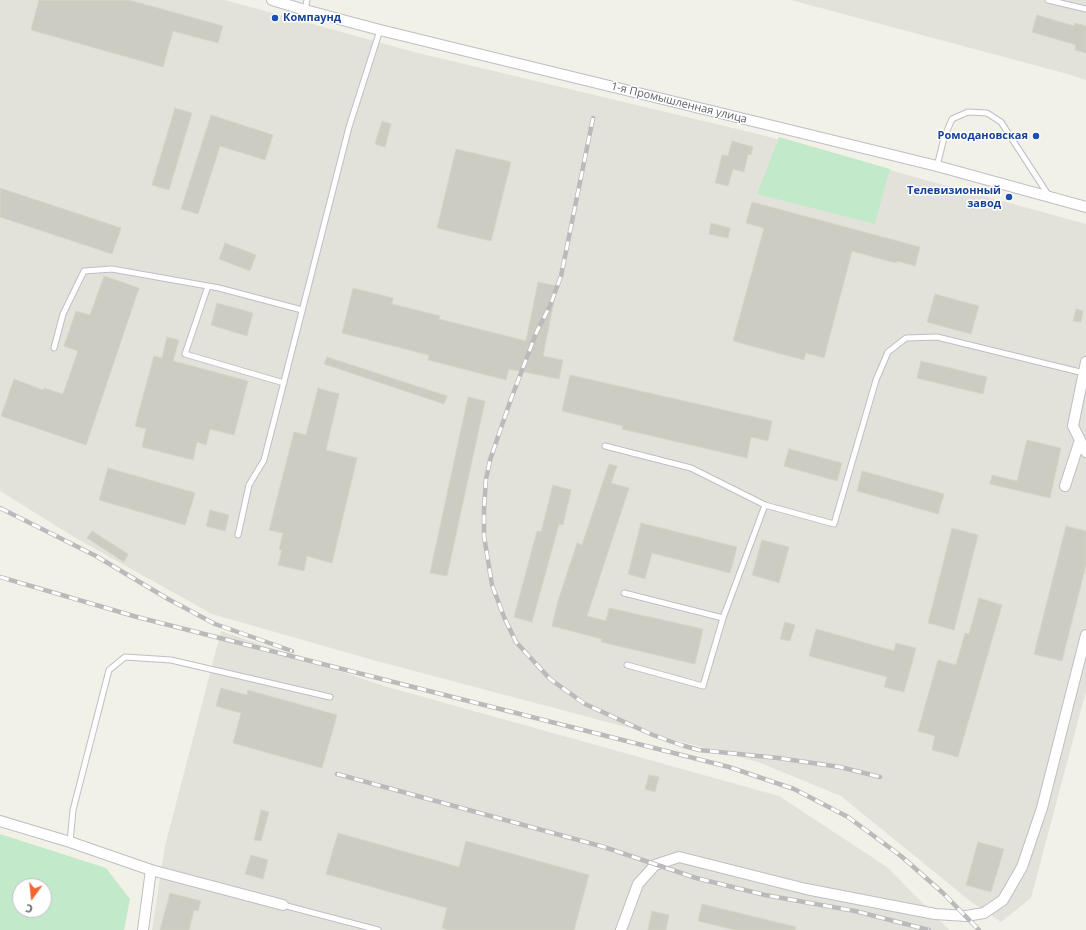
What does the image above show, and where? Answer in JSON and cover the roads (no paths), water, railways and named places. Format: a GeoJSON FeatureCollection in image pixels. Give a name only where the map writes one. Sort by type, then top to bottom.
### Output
{"type":"FeatureCollection","features":[{"type":"Feature","properties":{"kind":"street","name":"1-я Промышленная улица"},"geometry":{"type":"LineString","coordinates":[[272,0],[306,5],[380,30],[937,166],[1086,207]]}},
{"type":"Feature","properties":{"kind":"street"},"geometry":{"type":"LineString","coordinates":[[1086,362],[1073,426],[1086,452]]}},
{"type":"Feature","properties":{"kind":"street"},"geometry":{"type":"LineString","coordinates":[[1065,486],[1080,440]]}},
{"type":"Feature","properties":{"kind":"street"},"geometry":{"type":"LineString","coordinates":[[621,930],[638,884],[656,865],[679,858],[806,889],[935,914],[966,916],[984,913],[1002,900],[1022,867],[1042,808],[1086,635]]}},
{"type":"Feature","properties":{"kind":"street"},"geometry":{"type":"LineString","coordinates":[[0,821],[70,842],[151,870],[283,905]]}},
{"type":"Feature","properties":{"kind":"street"},"geometry":{"type":"LineString","coordinates":[[143,930],[151,870]]}},
{"type":"Feature","properties":{"kind":"lane"},"geometry":{"type":"LineString","coordinates":[[1048,0],[1086,9]]}},
{"type":"Feature","properties":{"kind":"lane"},"geometry":{"type":"LineString","coordinates":[[238,534],[249,485],[264,460],[349,127],[380,30]]}},
{"type":"Feature","properties":{"kind":"lane"},"geometry":{"type":"LineString","coordinates":[[937,166],[944,138],[952,119],[968,112],[987,113],[1001,122],[1050,197]]}},
{"type":"Feature","properties":{"kind":"lane"},"geometry":{"type":"LineString","coordinates":[[54,348],[63,314],[84,271],[112,269],[208,286],[302,310]]}},
{"type":"Feature","properties":{"kind":"lane"},"geometry":{"type":"LineString","coordinates":[[208,286],[185,354],[284,383]]}},
{"type":"Feature","properties":{"kind":"lane"},"geometry":{"type":"LineString","coordinates":[[606,446],[691,468],[764,504],[834,524],[876,380],[888,352],[906,338],[937,337],[1084,373]]}},
{"type":"Feature","properties":{"kind":"lane"},"geometry":{"type":"LineString","coordinates":[[627,665],[703,686],[723,618],[764,504]]}},
{"type":"Feature","properties":{"kind":"lane"},"geometry":{"type":"LineString","coordinates":[[624,593],[723,618]]}},
{"type":"Feature","properties":{"kind":"lane"},"geometry":{"type":"LineString","coordinates":[[70,842],[73,810],[109,670],[125,657],[171,660],[330,697]]}},
{"type":"Feature","properties":{"kind":"lane"},"geometry":{"type":"LineString","coordinates":[[283,905],[378,930]]}},
{"type":"Feature","properties":{"kind":"railway"},"geometry":{"type":"LineString","coordinates":[[593,118],[561,276],[550,306],[537,331],[511,399],[490,460],[486,479],[484,536],[492,585],[504,617],[516,642],[550,679],[585,704],[653,735],[699,750],[778,758],[840,767],[880,777]]}},
{"type":"Feature","properties":{"kind":"railway"},"geometry":{"type":"LineString","coordinates":[[0,508],[96,556],[168,599],[215,624],[292,651]]}},
{"type":"Feature","properties":{"kind":"railway"},"geometry":{"type":"LineString","coordinates":[[0,577],[137,617],[729,767],[794,789],[848,817],[901,856],[943,893],[979,930]]}},
{"type":"Feature","properties":{"kind":"railway"},"geometry":{"type":"LineString","coordinates":[[337,774],[604,847],[696,878],[765,895],[855,911],[929,930]]}},
{"type":"Feature","properties":{"kind":"place","name":"Компаунд"},"geometry":{"type":"Point","coordinates":[275,18]}},
{"type":"Feature","properties":{"kind":"place","name":"Ромодановская"},"geometry":{"type":"Point","coordinates":[1036,136]}},
{"type":"Feature","properties":{"kind":"place","name":"Телевизионный завод"},"geometry":{"type":"Point","coordinates":[1009,197]}}]}
